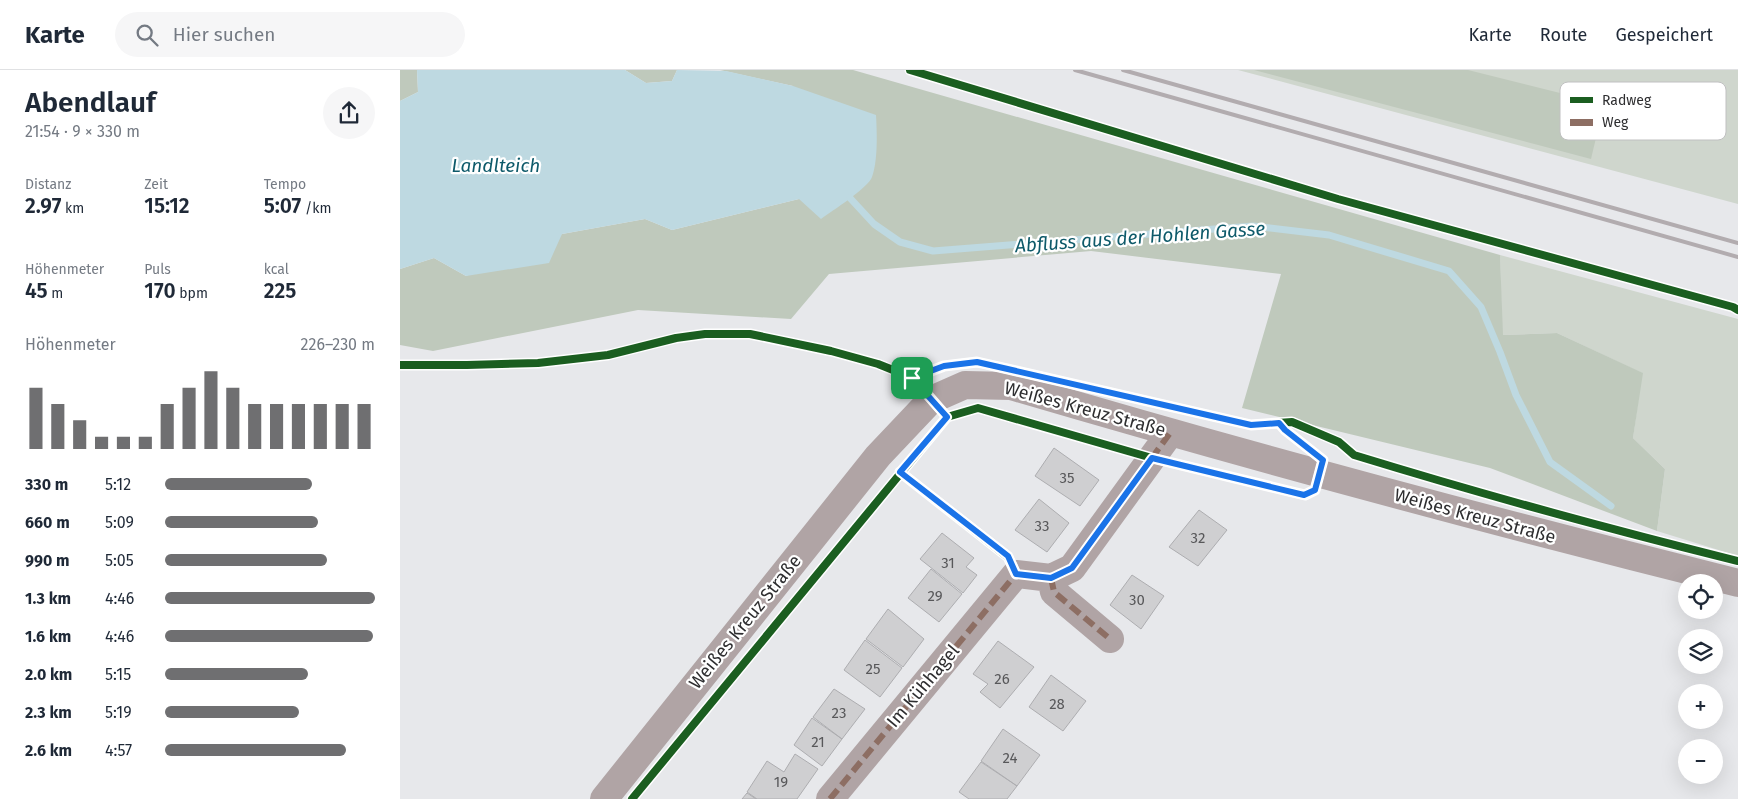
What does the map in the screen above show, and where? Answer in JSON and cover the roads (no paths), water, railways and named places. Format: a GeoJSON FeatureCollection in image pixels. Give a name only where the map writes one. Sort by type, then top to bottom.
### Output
{"type":"FeatureCollection","features":[{"type":"Feature","properties":{"kind":"street","name":"Weißes Kreuz Straße"},"geometry":{"type":"LineString","coordinates":[[604,799],[878,456],[931,400],[965,385],[1011,386],[1320,475],[1738,583]]}},
{"type":"Feature","properties":{"kind":"street"},"geometry":{"type":"LineString","coordinates":[[1110,639],[1054,592],[1051,578],[1072,568],[1170,433]]}},
{"type":"Feature","properties":{"kind":"street","name":"Im Kühhagel"},"geometry":{"type":"LineString","coordinates":[[830,799],[1016,574],[1051,578]]}},
{"type":"Feature","properties":{"kind":"water","name":"Landlteich"},"geometry":{"type":"Polygon","coordinates":[[[417,70],[625,70],[646,83],[672,81],[677,70],[726,71],[793,86],[876,115],[877,146],[874,170],[872,177],[864,187],[821,219],[799,199],[672,230],[645,219],[562,234],[549,263],[466,276],[434,258],[400,269],[400,101],[418,92],[417,70]]]}},
{"type":"Feature","properties":{"kind":"waterway","name":"Abfluss aus der Hohlen Gasse"},"geometry":{"type":"LineString","coordinates":[[850,198],[874,224],[900,242],[933,251],[1253,226],[1329,235],[1449,271],[1481,307],[1516,395],[1550,462],[1611,506]]}},
{"type":"Feature","properties":{"kind":"railway"},"geometry":{"type":"LineString","coordinates":[[1075,70],[1738,257]]}},
{"type":"Feature","properties":{"kind":"railway"},"geometry":{"type":"LineString","coordinates":[[1123,70],[1738,243]]}}]}
